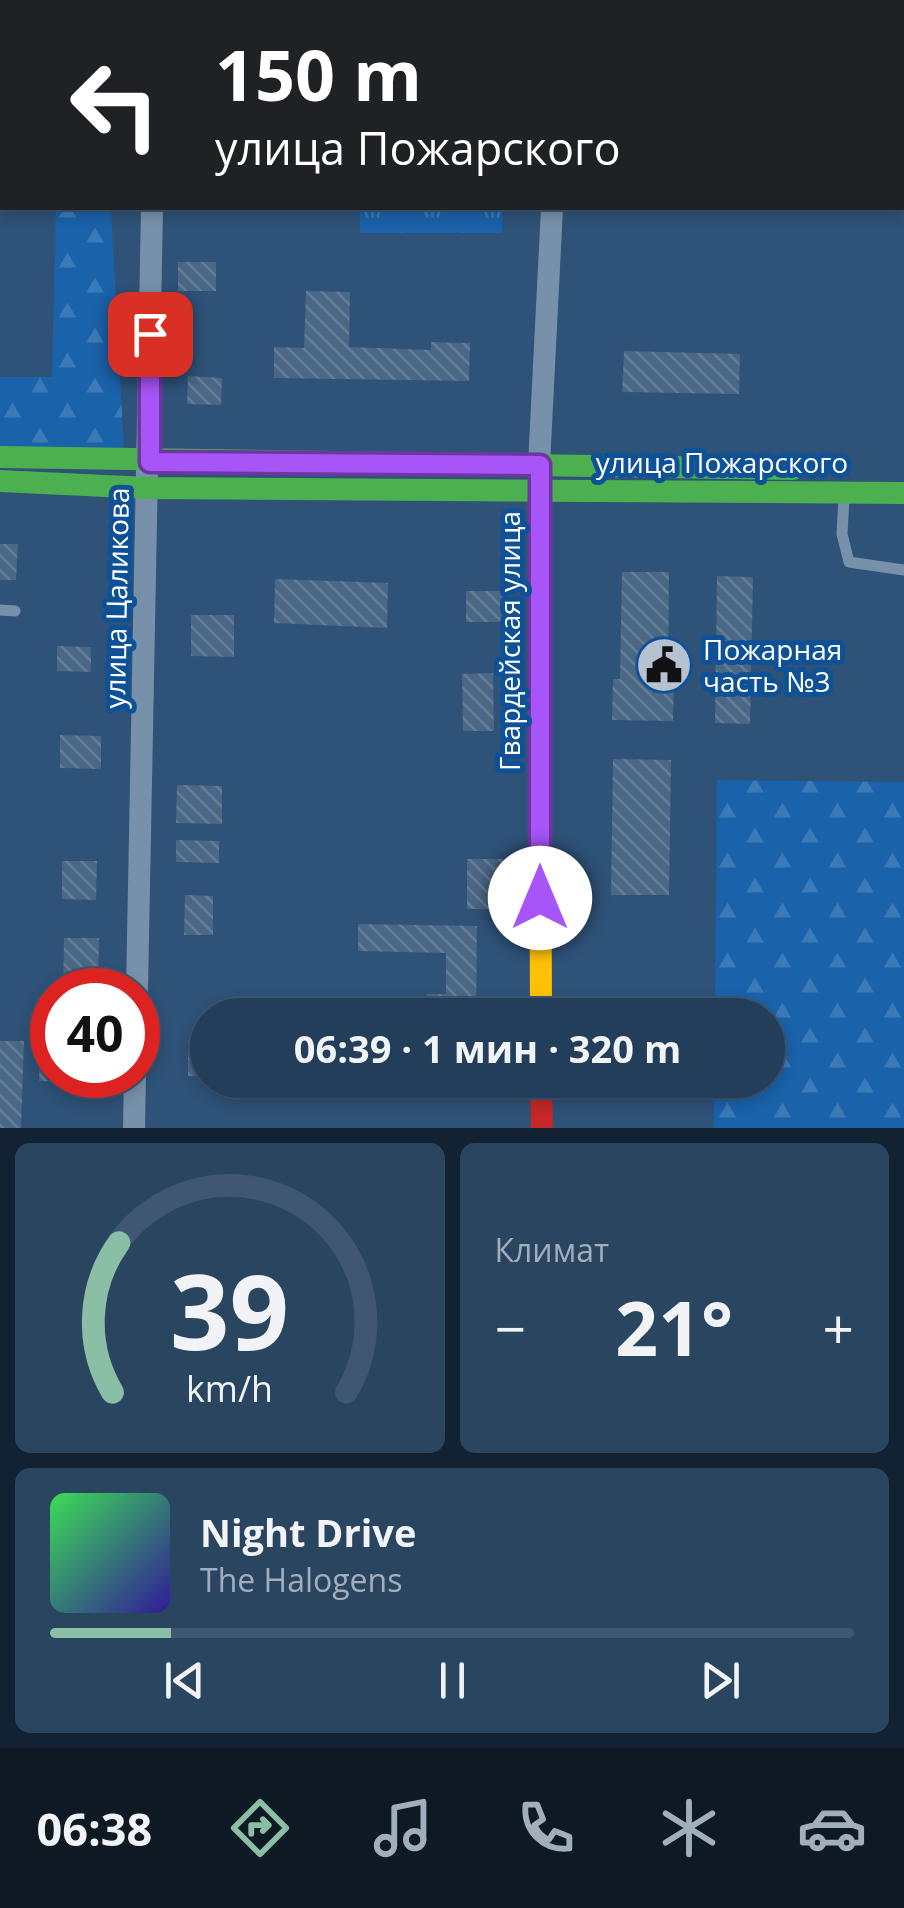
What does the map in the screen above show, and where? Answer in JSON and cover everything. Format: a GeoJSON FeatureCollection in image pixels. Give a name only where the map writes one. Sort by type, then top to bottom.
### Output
{"type":"FeatureCollection","features":[{"type":"Feature","properties":{"kind":"main road","name":"улица Пожарского"},"geometry":{"type":"LineString","coordinates":[[0,456],[150,462],[808,469]]}},
{"type":"Feature","properties":{"kind":"main road","name":"Гвардейская улица"},"geometry":{"type":"LineString","coordinates":[[540,465],[541,998]]}},
{"type":"Feature","properties":{"kind":"main road","name":"улица Пожарского"},"geometry":{"type":"LineString","coordinates":[[866,470],[903,484]]}},
{"type":"Feature","properties":{"kind":"main road","name":"улица Пожарского"},"geometry":{"type":"LineString","coordinates":[[0,481],[148,488],[538,492],[844,493],[903,484]]}},
{"type":"Feature","properties":{"kind":"main road"},"geometry":{"type":"LineString","coordinates":[[542,1098],[542,1128]]}},
{"type":"Feature","properties":{"kind":"street","name":"улица Цаликова"},"geometry":{"type":"LineString","coordinates":[[137,968],[152,210]]}},
{"type":"Feature","properties":{"kind":"street","name":"Гвардейская улица"},"geometry":{"type":"LineString","coordinates":[[540,465],[552,210]]}},
{"type":"Feature","properties":{"kind":"street"},"geometry":{"type":"LineString","coordinates":[[134,1128],[135,1098]]}},
{"type":"Feature","properties":{"kind":"lane"},"geometry":{"type":"LineString","coordinates":[[844,493],[842,534],[849,562],[904,570]]}},
{"type":"Feature","properties":{"kind":"lane"},"geometry":{"type":"LineString","coordinates":[[0,610],[15,610]]}},
{"type":"Feature","properties":{"kind":"green space"},"geometry":{"type":"Polygon","coordinates":[[[56,210],[111,210],[124,451],[0,447],[0,377],[52,377],[56,210]]]}},
{"type":"Feature","properties":{"kind":"green space"},"geometry":{"type":"Polygon","coordinates":[[[360,210],[502,210],[502,233],[360,233],[360,210]]]}},
{"type":"Feature","properties":{"kind":"green space"},"geometry":{"type":"Polygon","coordinates":[[[717,780],[904,782],[904,1128],[714,1128],[714,1098],[785,1098],[785,998],[715,998],[717,780]]]}},
{"type":"Feature","properties":{"kind":"building"},"geometry":{"type":"Polygon","coordinates":[[[178,262],[216,262],[216,291],[178,291],[178,262]]]}},
{"type":"Feature","properties":{"kind":"building"},"geometry":{"type":"Polygon","coordinates":[[[306,291],[350,292],[349,347],[431,350],[431,342],[470,343],[469,381],[274,378],[274,347],[304,348],[306,291]]]}},
{"type":"Feature","properties":{"kind":"building"},"geometry":{"type":"Polygon","coordinates":[[[624,351],[740,354],[739,394],[622,392],[624,351]]]}},
{"type":"Feature","properties":{"kind":"building"},"geometry":{"type":"Polygon","coordinates":[[[188,376],[222,378],[221,405],[187,404],[188,376]]]}},
{"type":"Feature","properties":{"kind":"building"},"geometry":{"type":"Polygon","coordinates":[[[0,544],[18,544],[16,580],[0,580],[0,544]]]}},
{"type":"Feature","properties":{"kind":"building"},"geometry":{"type":"Polygon","coordinates":[[[622,572],[669,572],[668,681],[674,681],[673,721],[612,720],[613,679],[620,679],[622,572]]]}},
{"type":"Feature","properties":{"kind":"building"},"geometry":{"type":"Polygon","coordinates":[[[717,576],[753,577],[750,724],[715,723],[717,576]]]}},
{"type":"Feature","properties":{"kind":"building"},"geometry":{"type":"Polygon","coordinates":[[[275,579],[388,583],[387,628],[274,623],[275,579]]]}},
{"type":"Feature","properties":{"kind":"building"},"geometry":{"type":"Polygon","coordinates":[[[466,591],[505,591],[505,622],[466,622],[466,591]]]}},
{"type":"Feature","properties":{"kind":"building"},"geometry":{"type":"Polygon","coordinates":[[[191,615],[234,615],[234,657],[191,656],[191,615]]]}},
{"type":"Feature","properties":{"kind":"building"},"geometry":{"type":"Polygon","coordinates":[[[57,646],[91,647],[91,672],[57,671],[57,646]]]}},
{"type":"Feature","properties":{"kind":"building"},"geometry":{"type":"Polygon","coordinates":[[[493,673],[494,731],[463,731],[462,674],[493,673]]]}},
{"type":"Feature","properties":{"kind":"building"},"geometry":{"type":"Polygon","coordinates":[[[60,735],[101,736],[101,769],[60,768],[60,735]]]}},
{"type":"Feature","properties":{"kind":"building"},"geometry":{"type":"Polygon","coordinates":[[[613,759],[671,760],[669,895],[611,895],[613,759]]]}},
{"type":"Feature","properties":{"kind":"building"},"geometry":{"type":"Polygon","coordinates":[[[177,785],[222,786],[222,824],[176,823],[177,785]]]}},
{"type":"Feature","properties":{"kind":"building"},"geometry":{"type":"Polygon","coordinates":[[[176,840],[219,841],[219,863],[176,862],[176,840]]]}},
{"type":"Feature","properties":{"kind":"building"},"geometry":{"type":"Polygon","coordinates":[[[467,859],[503,859],[503,909],[467,909],[467,859]]]}},
{"type":"Feature","properties":{"kind":"building"},"geometry":{"type":"Polygon","coordinates":[[[62,861],[97,861],[96,900],[62,899],[62,861]]]}},
{"type":"Feature","properties":{"kind":"building"},"geometry":{"type":"Polygon","coordinates":[[[185,895],[213,896],[213,935],[184,935],[185,895]]]}},
{"type":"Feature","properties":{"kind":"building"},"geometry":{"type":"Polygon","coordinates":[[[358,924],[477,926],[476,998],[427,998],[427,994],[446,994],[446,953],[358,951],[358,924]]]}},
{"type":"Feature","properties":{"kind":"building"},"geometry":{"type":"Polygon","coordinates":[[[64,938],[99,938],[98,968],[63,968],[64,938]]]}},
{"type":"Feature","properties":{"kind":"building"},"geometry":{"type":"Polygon","coordinates":[[[188,1040],[190,1040],[190,1076],[188,1040]]]}},
{"type":"Feature","properties":{"kind":"building"},"geometry":{"type":"Polygon","coordinates":[[[0,1041],[24,1041],[21,1128],[0,1128],[0,1041]]]}},
{"type":"Feature","properties":{"kind":"traffic: fast"},"geometry":{"type":"LineString","coordinates":[[0,457],[793,469]]}},
{"type":"Feature","properties":{"kind":"traffic: fast"},"geometry":{"type":"LineString","coordinates":[[0,481],[148,488],[904,493]]}},
{"type":"Feature","properties":{"kind":"traffic: slow"},"geometry":{"type":"LineString","coordinates":[[539,468],[541,998]]}},
{"type":"Feature","properties":{"kind":"traffic: jam"},"geometry":{"type":"LineString","coordinates":[[541,1098],[542,1128]]}},
{"type":"Feature","properties":{"kind":"place","name":"Пожарная часть №3"},"geometry":{"type":"Point","coordinates":[664,665]}},
{"type":"Feature","properties":{"kind":"route"},"geometry":{"type":"LineString","coordinates":[[150,334],[150,462],[540,465],[540,898]]}}]}
